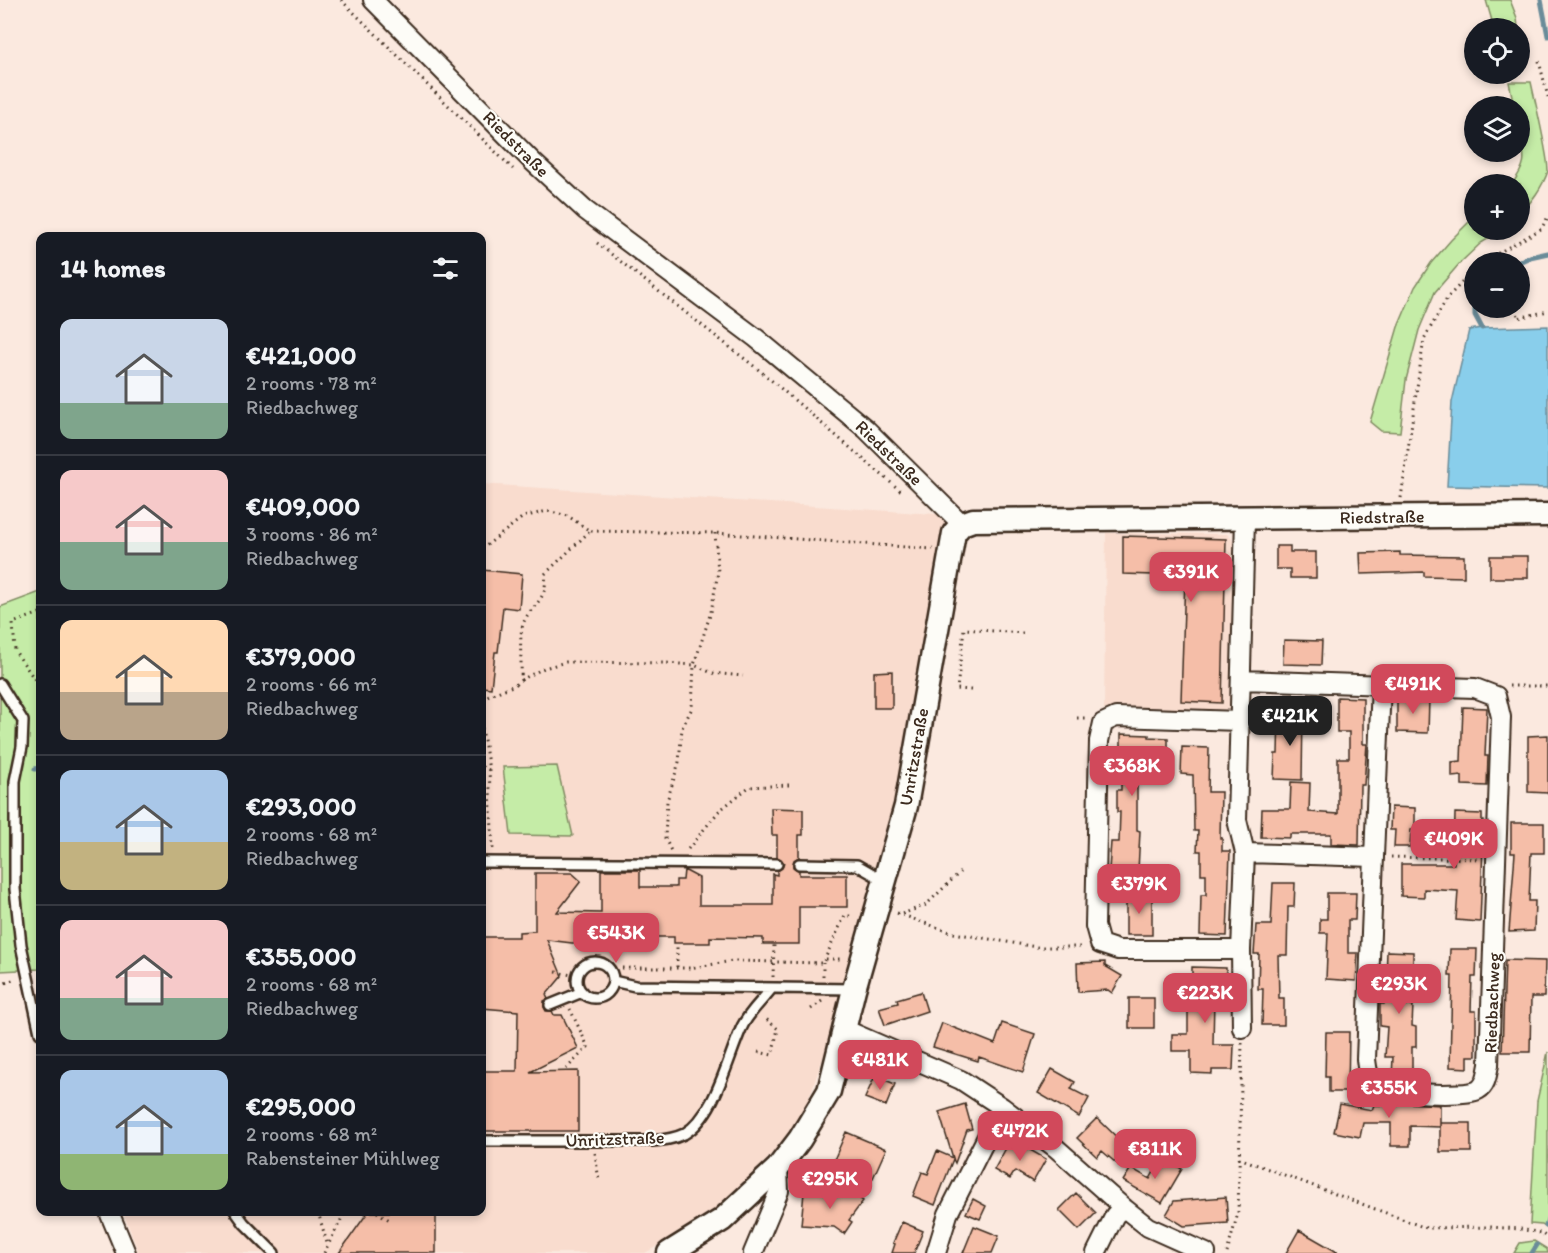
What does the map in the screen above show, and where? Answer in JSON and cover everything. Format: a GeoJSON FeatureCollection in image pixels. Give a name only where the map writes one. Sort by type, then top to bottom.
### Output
{"type":"FeatureCollection","features":[{"type":"Feature","properties":{"kind":"street","name":"Riedstraße"},"geometry":{"type":"LineString","coordinates":[[373,0],[533,162],[585,210],[756,338],[866,429],[962,524],[973,520],[1548,515]]}},
{"type":"Feature","properties":{"kind":"street"},"geometry":{"type":"LineString","coordinates":[[1242,1028],[1241,950],[1245,853],[1237,820],[1245,518]]}},
{"type":"Feature","properties":{"kind":"street","name":"Unritzstraße"},"geometry":{"type":"LineString","coordinates":[[669,1253],[722,1220],[778,1168],[800,1139],[828,1091],[854,989],[906,806],[954,533],[962,524]]}},
{"type":"Feature","properties":{"kind":"street"},"geometry":{"type":"LineString","coordinates":[[1242,680],[1475,688],[1496,696]]}},
{"type":"Feature","properties":{"kind":"street","name":"Riedbachweg"},"geometry":{"type":"LineString","coordinates":[[1381,684],[1366,1059],[1368,1073],[1376,1085],[1389,1090],[1461,1093],[1478,1090],[1486,1081],[1489,1065],[1498,859],[1501,717],[1496,696]]}},
{"type":"Feature","properties":{"kind":"street"},"geometry":{"type":"LineString","coordinates":[[1240,721],[1116,717],[1103,723],[1099,741],[1095,926],[1100,944],[1118,950],[1241,950]]}},
{"type":"Feature","properties":{"kind":"street"},"geometry":{"type":"LineString","coordinates":[[1245,853],[1374,857]]}},
{"type":"Feature","properties":{"kind":"street"},"geometry":{"type":"LineString","coordinates":[[844,1029],[961,1080],[1002,1107],[1056,1148],[1148,1227],[1206,1253]]}},
{"type":"Feature","properties":{"kind":"street"},"geometry":{"type":"LineString","coordinates":[[936,1253],[948,1214],[1002,1107]]}},
{"type":"Feature","properties":{"kind":"street"},"geometry":{"type":"LineString","coordinates":[[753,1253],[779,1191],[778,1168]]}},
{"type":"Feature","properties":{"kind":"street"},"geometry":{"type":"LineString","coordinates":[[1096,1253],[1115,1215],[1124,1208]]}},
{"type":"Feature","properties":{"kind":"street"},"geometry":{"type":"LineString","coordinates":[[111,1216],[126,1253]]}},
{"type":"Feature","properties":{"kind":"lane"},"geometry":{"type":"LineString","coordinates":[[0,684],[23,721],[22,747],[15,781],[15,890],[21,945],[36,1014]]}},
{"type":"Feature","properties":{"kind":"lane"},"geometry":{"type":"LineString","coordinates":[[486,862],[777,864]]}},
{"type":"Feature","properties":{"kind":"lane"},"geometry":{"type":"LineString","coordinates":[[799,864],[857,865],[885,881]]}},
{"type":"Feature","properties":{"kind":"lane"},"geometry":{"type":"LineString","coordinates":[[591,962],[604,964],[609,968],[613,981],[611,989],[600,998],[587,996],[582,992],[577,976],[584,966],[591,962]]}},
{"type":"Feature","properties":{"kind":"lane"},"geometry":{"type":"LineString","coordinates":[[613,981],[635,986],[854,989]]}},
{"type":"Feature","properties":{"kind":"lane","name":"Unritzstraße"},"geometry":{"type":"LineString","coordinates":[[486,1141],[668,1140],[683,1134],[696,1125],[705,1113],[742,1026],[772,988]]}},
{"type":"Feature","properties":{"kind":"lane"},"geometry":{"type":"LineString","coordinates":[[550,1005],[582,992]]}},
{"type":"Feature","properties":{"kind":"lane"},"geometry":{"type":"LineString","coordinates":[[239,1216],[274,1253]]}},
{"type":"Feature","properties":{"kind":"path"},"geometry":{"type":"LineString","coordinates":[[1539,61],[1548,97]]}},
{"type":"Feature","properties":{"kind":"path"},"geometry":{"type":"LineString","coordinates":[[1500,252],[1541,229],[1548,217]]}},
{"type":"Feature","properties":{"kind":"path"},"geometry":{"type":"LineString","coordinates":[[1399,516],[1424,339],[1448,297],[1464,280]]}},
{"type":"Feature","properties":{"kind":"path"},"geometry":{"type":"LineString","coordinates":[[1530,315],[1548,311]]}},
{"type":"Feature","properties":{"kind":"path"},"geometry":{"type":"LineString","coordinates":[[486,546],[522,517],[548,511],[568,516],[591,531],[715,533],[951,551]]}},
{"type":"Feature","properties":{"kind":"path"},"geometry":{"type":"LineString","coordinates":[[521,680],[522,627],[546,587],[545,574],[591,531]]}},
{"type":"Feature","properties":{"kind":"path"},"geometry":{"type":"LineString","coordinates":[[715,533],[718,572],[711,612],[694,665],[692,708],[682,728],[679,762],[667,801],[665,838],[676,864],[719,811],[749,787],[789,785]]}},
{"type":"Feature","properties":{"kind":"path"},"geometry":{"type":"LineString","coordinates":[[36,614],[13,622],[15,651],[36,681]]}},
{"type":"Feature","properties":{"kind":"path"},"geometry":{"type":"LineString","coordinates":[[971,690],[957,689],[964,629],[1023,633]]}},
{"type":"Feature","properties":{"kind":"path"},"geometry":{"type":"LineString","coordinates":[[486,696],[515,685],[543,668],[566,662],[694,665],[712,674],[743,676]]}},
{"type":"Feature","properties":{"kind":"path"},"geometry":{"type":"LineString","coordinates":[[1496,696],[1510,686],[1548,686]]}},
{"type":"Feature","properties":{"kind":"path"},"geometry":{"type":"LineString","coordinates":[[486,752],[494,861]]}},
{"type":"Feature","properties":{"kind":"path"},"geometry":{"type":"LineString","coordinates":[[1374,857],[1498,859]]}},
{"type":"Feature","properties":{"kind":"path"},"geometry":{"type":"LineString","coordinates":[[609,968],[690,968],[733,961],[823,963],[845,915],[900,914],[926,905],[960,872]]}},
{"type":"Feature","properties":{"kind":"path"},"geometry":{"type":"LineString","coordinates":[[900,914],[953,933],[1037,947],[1100,944]]}},
{"type":"Feature","properties":{"kind":"path"},"geometry":{"type":"LineString","coordinates":[[676,987],[677,944]]}},
{"type":"Feature","properties":{"kind":"path"},"geometry":{"type":"LineString","coordinates":[[772,988],[774,945]]}},
{"type":"Feature","properties":{"kind":"path"},"geometry":{"type":"LineString","coordinates":[[556,972],[577,976]]}},
{"type":"Feature","properties":{"kind":"path"},"geometry":{"type":"LineString","coordinates":[[565,1000],[588,1047],[566,1069]]}},
{"type":"Feature","properties":{"kind":"path"},"geometry":{"type":"LineString","coordinates":[[758,1052],[771,1055],[774,1046],[778,1029],[766,1019]]}},
{"type":"Feature","properties":{"kind":"path"},"geometry":{"type":"LineString","coordinates":[[1227,1253],[1238,1213],[1242,1028]]}},
{"type":"Feature","properties":{"kind":"path"},"geometry":{"type":"LineString","coordinates":[[593,1141],[599,1181]]}},
{"type":"Feature","properties":{"kind":"path"},"geometry":{"type":"LineString","coordinates":[[1239,1158],[1426,1228],[1520,1229],[1541,1233],[1548,1238]]}},
{"type":"Feature","properties":{"kind":"path"},"geometry":{"type":"LineString","coordinates":[[319,1216],[327,1244]]}},
{"type":"Feature","properties":{"kind":"path"},"geometry":{"type":"LineString","coordinates":[[324,1253],[343,1216]]}},
{"type":"Feature","properties":{"kind":"path"},"geometry":{"type":"LineString","coordinates":[[383,1216],[391,1221]]}},
{"type":"Feature","properties":{"kind":"shaded area"},"geometry":{"type":"Polygon","coordinates":[[[486,484],[950,515],[900,795],[840,1010],[799,1126],[717,1211],[645,1253],[139,1253],[125,1216],[486,1216],[486,484]]]}},
{"type":"Feature","properties":{"kind":"shaded area"},"geometry":{"type":"Polygon","coordinates":[[[1106,533],[1227,534],[1232,539],[1236,549],[1232,704],[1225,713],[1104,709],[1106,533]]]}},
{"type":"Feature","properties":{"kind":"green space"},"geometry":{"type":"Polygon","coordinates":[[[1486,0],[1510,0],[1517,18],[1491,18],[1486,0]]]}},
{"type":"Feature","properties":{"kind":"green space"},"geometry":{"type":"Polygon","coordinates":[[[1531,82],[1544,141],[1548,171],[1530,202],[1530,174],[1518,174],[1523,162],[1530,162],[1530,96],[1512,96],[1509,84],[1530,84],[1531,82]]]}},
{"type":"Feature","properties":{"kind":"green space"},"geometry":{"type":"Polygon","coordinates":[[[1464,227],[1464,240],[1486,240],[1472,252],[1464,252],[1464,259],[1435,292],[1419,330],[1406,380],[1400,432],[1381,431],[1370,422],[1398,327],[1415,287],[1431,263],[1464,227]]]}},
{"type":"Feature","properties":{"kind":"green space"},"geometry":{"type":"Polygon","coordinates":[[[36,594],[36,969],[0,971],[0,607],[36,594]]]}},
{"type":"Feature","properties":{"kind":"green space"},"geometry":{"type":"Polygon","coordinates":[[[557,766],[573,836],[511,835],[503,767],[557,766]]]}},
{"type":"Feature","properties":{"kind":"green space"},"geometry":{"type":"Polygon","coordinates":[[[1548,1052],[1548,1229],[1542,1225],[1530,1224],[1537,1101],[1548,1052]]]}},
{"type":"Feature","properties":{"kind":"green space"},"geometry":{"type":"Polygon","coordinates":[[[1534,1241],[1547,1249],[1548,1253],[1514,1253],[1520,1243],[1534,1241]]]}},
{"type":"Feature","properties":{"kind":"water"},"geometry":{"type":"Polygon","coordinates":[[[1548,326],[1548,488],[1447,486],[1452,402],[1469,330],[1548,326]]]}},
{"type":"Feature","properties":{"kind":"building"},"geometry":{"type":"Polygon","coordinates":[[[1123,536],[1226,539],[1222,703],[1181,701],[1185,576],[1123,574],[1123,536]]]}},
{"type":"Feature","properties":{"kind":"building"},"geometry":{"type":"Polygon","coordinates":[[[1276,546],[1290,546],[1290,552],[1316,552],[1316,578],[1290,578],[1290,569],[1276,569],[1276,546]]]}},
{"type":"Feature","properties":{"kind":"building"},"geometry":{"type":"Polygon","coordinates":[[[1400,552],[1400,555],[1464,556],[1464,577],[1424,576],[1424,572],[1361,574],[1360,553],[1400,552]]]}},
{"type":"Feature","properties":{"kind":"building"},"geometry":{"type":"Polygon","coordinates":[[[1490,556],[1528,556],[1528,578],[1490,578],[1490,556]]]}},
{"type":"Feature","properties":{"kind":"building"},"geometry":{"type":"Polygon","coordinates":[[[486,570],[522,574],[519,609],[503,607],[491,688],[486,687],[486,570]]]}},
{"type":"Feature","properties":{"kind":"building"},"geometry":{"type":"Polygon","coordinates":[[[1284,640],[1322,641],[1321,665],[1283,664],[1284,640]]]}},
{"type":"Feature","properties":{"kind":"building"},"geometry":{"type":"Polygon","coordinates":[[[892,671],[892,708],[874,708],[874,672],[892,671]]]}},
{"type":"Feature","properties":{"kind":"building"},"geometry":{"type":"Polygon","coordinates":[[[1337,697],[1363,698],[1363,744],[1367,744],[1364,785],[1360,785],[1359,845],[1331,844],[1331,834],[1290,834],[1290,838],[1261,837],[1262,809],[1290,809],[1291,782],[1310,783],[1309,812],[1338,814],[1338,758],[1349,758],[1349,732],[1337,732],[1337,697]]]}},
{"type":"Feature","properties":{"kind":"building"},"geometry":{"type":"Polygon","coordinates":[[[1397,698],[1429,699],[1428,733],[1397,732],[1397,698]]]}},
{"type":"Feature","properties":{"kind":"building"},"geometry":{"type":"Polygon","coordinates":[[[1463,707],[1487,708],[1485,756],[1488,756],[1487,786],[1462,785],[1462,776],[1452,777],[1452,762],[1461,761],[1463,707]]]}},
{"type":"Feature","properties":{"kind":"building"},"geometry":{"type":"Polygon","coordinates":[[[1279,712],[1303,712],[1302,780],[1274,779],[1275,754],[1278,754],[1279,712]]]}},
{"type":"Feature","properties":{"kind":"building"},"geometry":{"type":"Polygon","coordinates":[[[1121,734],[1168,738],[1168,757],[1149,757],[1149,765],[1137,765],[1137,830],[1140,831],[1138,871],[1109,870],[1111,842],[1119,842],[1120,812],[1117,812],[1117,790],[1121,790],[1121,734]]]}},
{"type":"Feature","properties":{"kind":"building"},"geometry":{"type":"Polygon","coordinates":[[[1548,735],[1548,793],[1528,792],[1528,736],[1548,735]]]}},
{"type":"Feature","properties":{"kind":"building"},"geometry":{"type":"Polygon","coordinates":[[[1182,747],[1209,748],[1208,792],[1221,792],[1220,838],[1222,838],[1222,851],[1230,851],[1227,936],[1200,935],[1201,895],[1206,895],[1206,874],[1201,874],[1201,851],[1197,851],[1198,831],[1194,831],[1193,775],[1181,774],[1182,747]]]}},
{"type":"Feature","properties":{"kind":"building"},"geometry":{"type":"Polygon","coordinates":[[[1391,807],[1415,808],[1415,830],[1411,830],[1410,847],[1394,847],[1395,830],[1390,830],[1391,807]]]}},
{"type":"Feature","properties":{"kind":"building"},"geometry":{"type":"Polygon","coordinates":[[[771,808],[803,809],[803,835],[799,835],[799,857],[794,860],[793,867],[799,871],[799,875],[847,875],[847,907],[799,907],[799,944],[763,944],[763,938],[710,937],[710,943],[674,943],[674,937],[620,937],[621,943],[572,943],[547,940],[562,976],[546,995],[548,999],[544,1001],[544,1007],[546,1011],[552,1011],[554,1015],[562,1015],[578,1048],[530,1072],[578,1071],[578,1131],[486,1131],[486,1071],[517,1071],[518,1011],[486,1008],[486,937],[519,937],[519,932],[535,931],[535,873],[572,873],[581,881],[557,912],[601,913],[601,870],[640,870],[640,887],[676,887],[676,880],[683,880],[684,870],[699,878],[699,905],[773,905],[773,874],[777,875],[777,871],[784,863],[777,857],[777,835],[772,835],[771,808]]]}},
{"type":"Feature","properties":{"kind":"building"},"geometry":{"type":"Polygon","coordinates":[[[1455,813],[1482,814],[1482,821],[1484,821],[1480,922],[1456,920],[1458,891],[1424,889],[1424,897],[1401,896],[1401,864],[1454,864],[1455,813]]]}},
{"type":"Feature","properties":{"kind":"building"},"geometry":{"type":"Polygon","coordinates":[[[1511,823],[1544,823],[1544,853],[1531,853],[1529,901],[1535,901],[1534,931],[1509,932],[1515,853],[1511,853],[1511,823]]]}},
{"type":"Feature","properties":{"kind":"building"},"geometry":{"type":"Polygon","coordinates":[[[1273,883],[1295,883],[1294,907],[1288,907],[1287,955],[1278,955],[1279,998],[1284,998],[1284,1025],[1262,1025],[1263,989],[1258,989],[1259,954],[1254,954],[1256,925],[1271,925],[1273,883]]]}},
{"type":"Feature","properties":{"kind":"building"},"geometry":{"type":"Polygon","coordinates":[[[1327,893],[1356,893],[1355,920],[1348,920],[1348,953],[1358,953],[1356,981],[1326,979],[1328,933],[1320,933],[1320,919],[1327,919],[1327,893]]]}},
{"type":"Feature","properties":{"kind":"building"},"geometry":{"type":"Polygon","coordinates":[[[1152,895],[1152,935],[1126,935],[1126,896],[1152,895]]]}},
{"type":"Feature","properties":{"kind":"building"},"geometry":{"type":"Polygon","coordinates":[[[1450,949],[1477,949],[1476,977],[1472,977],[1471,1011],[1476,1011],[1476,1056],[1468,1056],[1468,1068],[1450,1067],[1452,976],[1449,976],[1450,949]]]}},
{"type":"Feature","properties":{"kind":"building"},"geometry":{"type":"Polygon","coordinates":[[[1387,951],[1413,952],[1413,979],[1405,978],[1402,1005],[1413,1005],[1412,1026],[1416,1027],[1416,1047],[1412,1047],[1412,1081],[1392,1079],[1393,1057],[1385,1057],[1387,1027],[1380,1026],[1380,1004],[1384,1004],[1387,951]]]}},
{"type":"Feature","properties":{"kind":"building"},"geometry":{"type":"Polygon","coordinates":[[[1505,960],[1545,961],[1544,997],[1531,997],[1530,1052],[1502,1052],[1505,960]]]}},
{"type":"Feature","properties":{"kind":"building"},"geometry":{"type":"Polygon","coordinates":[[[1105,962],[1105,966],[1122,976],[1112,993],[1108,990],[1078,992],[1077,963],[1105,962]]]}},
{"type":"Feature","properties":{"kind":"building"},"geometry":{"type":"Polygon","coordinates":[[[1192,967],[1226,968],[1226,998],[1214,998],[1213,1045],[1234,1045],[1233,1070],[1212,1070],[1212,1074],[1191,1073],[1191,1051],[1172,1051],[1172,1034],[1188,1034],[1188,997],[1192,997],[1192,967]]]}},
{"type":"Feature","properties":{"kind":"building"},"geometry":{"type":"Polygon","coordinates":[[[921,992],[927,1011],[885,1025],[879,1008],[898,1003],[897,999],[921,992]]]}},
{"type":"Feature","properties":{"kind":"building"},"geometry":{"type":"Polygon","coordinates":[[[1129,998],[1154,998],[1154,1028],[1129,1028],[1129,998]]]}},
{"type":"Feature","properties":{"kind":"building"},"geometry":{"type":"Polygon","coordinates":[[[942,1023],[995,1044],[1002,1023],[1035,1034],[1023,1072],[979,1057],[978,1061],[933,1047],[942,1023]]]}},
{"type":"Feature","properties":{"kind":"building"},"geometry":{"type":"Polygon","coordinates":[[[1326,1032],[1349,1032],[1348,1092],[1329,1092],[1329,1077],[1325,1077],[1326,1032]]]}},
{"type":"Feature","properties":{"kind":"building"},"geometry":{"type":"Polygon","coordinates":[[[1052,1069],[1075,1082],[1071,1089],[1089,1098],[1079,1117],[1038,1093],[1052,1069]]]}},
{"type":"Feature","properties":{"kind":"building"},"geometry":{"type":"Polygon","coordinates":[[[875,1076],[895,1084],[886,1106],[865,1098],[875,1076]]]}},
{"type":"Feature","properties":{"kind":"building"},"geometry":{"type":"Polygon","coordinates":[[[1392,1102],[1440,1105],[1440,1127],[1410,1126],[1410,1146],[1391,1146],[1391,1123],[1363,1123],[1360,1137],[1334,1132],[1340,1104],[1372,1110],[1374,1105],[1392,1105],[1392,1102]]]}},
{"type":"Feature","properties":{"kind":"building"},"geometry":{"type":"Polygon","coordinates":[[[965,1104],[972,1129],[967,1130],[955,1163],[953,1159],[935,1205],[913,1196],[922,1172],[928,1174],[937,1151],[953,1158],[939,1112],[965,1104]]]}},
{"type":"Feature","properties":{"kind":"building"},"geometry":{"type":"Polygon","coordinates":[[[1097,1118],[1128,1148],[1116,1163],[1102,1151],[1097,1157],[1077,1138],[1097,1118]]]}},
{"type":"Feature","properties":{"kind":"building"},"geometry":{"type":"Polygon","coordinates":[[[1440,1123],[1471,1123],[1471,1152],[1440,1152],[1440,1123]]]}},
{"type":"Feature","properties":{"kind":"building"},"geometry":{"type":"Polygon","coordinates":[[[846,1132],[886,1149],[873,1178],[834,1160],[846,1132]]]}},
{"type":"Feature","properties":{"kind":"building"},"geometry":{"type":"Polygon","coordinates":[[[1011,1139],[1046,1159],[1033,1182],[1015,1171],[1010,1179],[994,1170],[1011,1139]]]}},
{"type":"Feature","properties":{"kind":"building"},"geometry":{"type":"Polygon","coordinates":[[[1162,1157],[1182,1169],[1162,1203],[1123,1181],[1131,1168],[1150,1179],[1162,1157]]]}},
{"type":"Feature","properties":{"kind":"building"},"geometry":{"type":"Polygon","coordinates":[[[845,1188],[863,1201],[849,1220],[852,1222],[844,1234],[834,1227],[801,1225],[804,1192],[840,1194],[845,1188]]]}},
{"type":"Feature","properties":{"kind":"building"},"geometry":{"type":"Polygon","coordinates":[[[1076,1193],[1096,1213],[1079,1230],[1059,1210],[1076,1193]]]}},
{"type":"Feature","properties":{"kind":"building"},"geometry":{"type":"Polygon","coordinates":[[[1226,1197],[1228,1223],[1184,1226],[1166,1215],[1174,1201],[1226,1197]]]}},
{"type":"Feature","properties":{"kind":"building"},"geometry":{"type":"Polygon","coordinates":[[[973,1199],[986,1206],[980,1219],[966,1213],[973,1199]]]}},
{"type":"Feature","properties":{"kind":"building"},"geometry":{"type":"Polygon","coordinates":[[[365,1216],[436,1216],[436,1253],[339,1253],[365,1216]]]}},
{"type":"Feature","properties":{"kind":"building"},"geometry":{"type":"Polygon","coordinates":[[[902,1222],[923,1231],[914,1253],[892,1253],[895,1244],[893,1243],[902,1222]]]}},
{"type":"Feature","properties":{"kind":"building"},"geometry":{"type":"Polygon","coordinates":[[[974,1226],[999,1236],[992,1253],[963,1253],[974,1226]]]}},
{"type":"Feature","properties":{"kind":"building"},"geometry":{"type":"Polygon","coordinates":[[[1299,1230],[1339,1253],[1286,1253],[1299,1230]]]}},
{"type":"Feature","properties":{"kind":"waterway"},"geometry":{"type":"LineString","coordinates":[[1541,0],[1548,36]]}},
{"type":"Feature","properties":{"kind":"waterway"},"geometry":{"type":"LineString","coordinates":[[1530,257],[1548,253]]}},
{"type":"Feature","properties":{"kind":"waterway"},"geometry":{"type":"LineString","coordinates":[[1477,318],[1482,328]]}},
{"type":"Feature","properties":{"kind":"waterway"},"geometry":{"type":"LineString","coordinates":[[1546,1226],[1548,1219]]}},
{"type":"Feature","properties":{"kind":"waterway"},"geometry":{"type":"LineString","coordinates":[[1532,1253],[1537,1245]]}}]}
